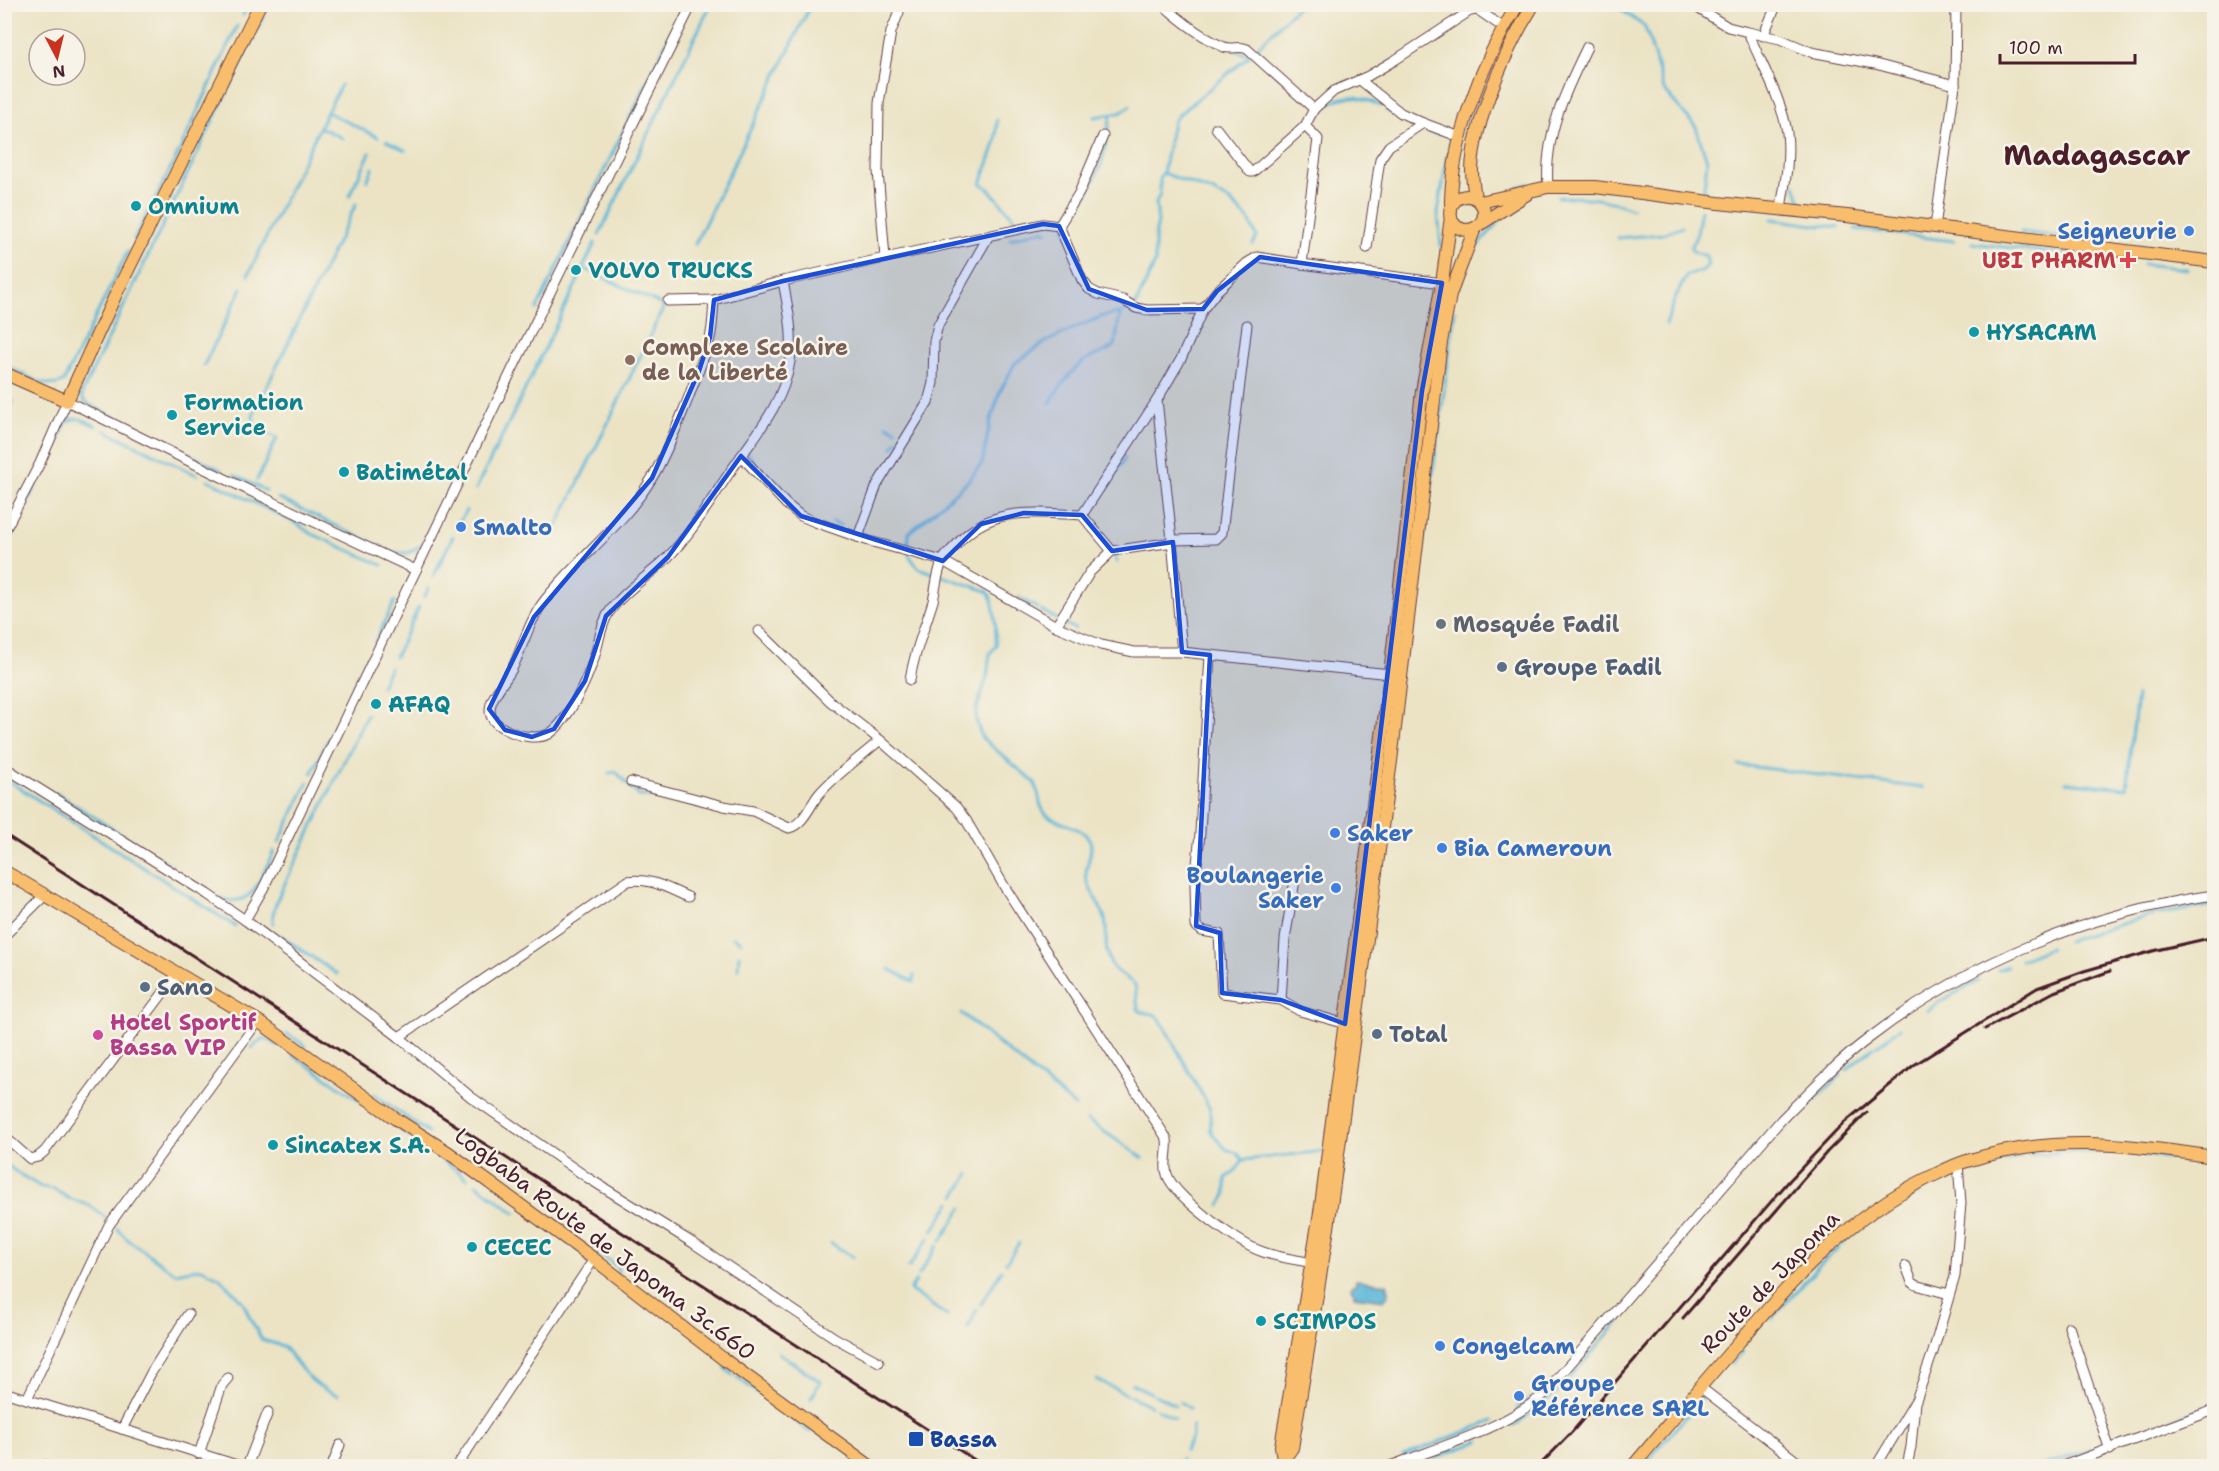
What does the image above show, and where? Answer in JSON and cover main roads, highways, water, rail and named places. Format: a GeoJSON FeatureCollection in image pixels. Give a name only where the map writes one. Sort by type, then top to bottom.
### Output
{"type":"FeatureCollection","features":[{"type":"Feature","properties":{"kind":"main road"},"geometry":{"type":"LineString","coordinates":[[4,373],[67,402],[115,296],[260,4]]}},
{"type":"Feature","properties":{"kind":"main road"},"geometry":{"type":"LineString","coordinates":[[1518,4],[1504,28],[1470,106],[1460,136],[1452,175],[1451,214],[1453,222],[1461,228],[1477,227],[1532,190]]}},
{"type":"Feature","properties":{"kind":"main road"},"geometry":{"type":"LineString","coordinates":[[1478,200],[1472,171],[1473,157],[1485,111],[1511,46],[1534,4]]}},
{"type":"Feature","properties":{"kind":"main road"},"geometry":{"type":"LineString","coordinates":[[1470,106],[1485,111]]}},
{"type":"Feature","properties":{"kind":"main road"},"geometry":{"type":"LineString","coordinates":[[1478,200],[1548,187],[1595,187],[2214,262]]}},
{"type":"Feature","properties":{"kind":"main road"},"geometry":{"type":"LineString","coordinates":[[1349,1025],[1390,769],[1410,546],[1428,392],[1452,206],[1459,198],[1470,196],[1483,206],[1484,217],[1477,227],[1450,295],[1428,392]]}},
{"type":"Feature","properties":{"kind":"main road"},"geometry":{"type":"LineString","coordinates":[[1284,1463],[1281,1446],[1301,1355],[1326,1206],[1390,674],[1410,546]]}},
{"type":"Feature","properties":{"kind":"main road","name":"Logbaba Route de Japoma 3c.660"},"geometry":{"type":"LineString","coordinates":[[4,871],[258,1022],[396,1119],[449,1153],[870,1467]]}},
{"type":"Feature","properties":{"kind":"main road","name":"Route de Japoma"},"geometry":{"type":"LineString","coordinates":[[1633,1467],[1795,1279],[1842,1233],[1899,1192],[1958,1164],[1996,1153],[2035,1147],[2095,1143],[2138,1145],[2214,1157]]}},
{"type":"Feature","properties":{"kind":"water"},"geometry":{"type":"Polygon","coordinates":[[[1356,1280],[1387,1284],[1389,1292],[1385,1300],[1354,1296],[1351,1288],[1356,1284],[1356,1280]]]}},
{"type":"Feature","properties":{"kind":"waterway"},"geometry":{"type":"LineString","coordinates":[[218,4],[230,11]]}},
{"type":"Feature","properties":{"kind":"waterway"},"geometry":{"type":"LineString","coordinates":[[243,15],[248,4]]}},
{"type":"Feature","properties":{"kind":"waterway"},"geometry":{"type":"LineString","coordinates":[[221,470],[88,404],[83,399],[82,393],[269,4]]}},
{"type":"Feature","properties":{"kind":"waterway"},"geometry":{"type":"LineString","coordinates":[[537,309],[685,4]]}},
{"type":"Feature","properties":{"kind":"waterway"},"geometry":{"type":"LineString","coordinates":[[599,235],[711,4]]}},
{"type":"Feature","properties":{"kind":"waterway"},"geometry":{"type":"LineString","coordinates":[[695,244],[811,4]]}},
{"type":"Feature","properties":{"kind":"waterway"},"geometry":{"type":"LineString","coordinates":[[908,548],[909,533],[966,483],[982,463],[990,423],[1000,392],[1015,363],[1046,342],[1079,326],[1135,306],[1155,263],[1155,236],[1158,222],[1156,203],[1160,194],[1160,177],[1163,173],[1173,122],[1178,115],[1248,57],[1300,4]]}},
{"type":"Feature","properties":{"kind":"waterway"},"geometry":{"type":"LineString","coordinates":[[1613,4],[1644,26],[1664,90],[1696,127],[1707,161],[1703,197]]}},
{"type":"Feature","properties":{"kind":"waterway"},"geometry":{"type":"LineString","coordinates":[[134,239],[179,152],[237,26]]}},
{"type":"Feature","properties":{"kind":"waterway"},"geometry":{"type":"LineString","coordinates":[[1236,50],[1246,55]]}},
{"type":"Feature","properties":{"kind":"waterway"},"geometry":{"type":"LineString","coordinates":[[329,108],[341,85]]}},
{"type":"Feature","properties":{"kind":"waterway"},"geometry":{"type":"LineString","coordinates":[[1310,127],[1324,109],[1340,99],[1358,98],[1380,106]]}},
{"type":"Feature","properties":{"kind":"waterway"},"geometry":{"type":"LineString","coordinates":[[1094,117],[1120,113],[1130,106]]}},
{"type":"Feature","properties":{"kind":"waterway"},"geometry":{"type":"LineString","coordinates":[[248,275],[328,110]]}},
{"type":"Feature","properties":{"kind":"waterway"},"geometry":{"type":"LineString","coordinates":[[1386,110],[1414,126]]}},
{"type":"Feature","properties":{"kind":"waterway"},"geometry":{"type":"LineString","coordinates":[[329,113],[378,137]]}},
{"type":"Feature","properties":{"kind":"waterway"},"geometry":{"type":"LineString","coordinates":[[1080,265],[1078,252],[1065,229],[1088,193],[1102,162],[1111,115]]}},
{"type":"Feature","properties":{"kind":"waterway"},"geometry":{"type":"LineString","coordinates":[[997,120],[996,141],[981,184],[988,188],[1014,218]]}},
{"type":"Feature","properties":{"kind":"waterway"},"geometry":{"type":"LineString","coordinates":[[322,128],[342,138]]}},
{"type":"Feature","properties":{"kind":"waterway"},"geometry":{"type":"LineString","coordinates":[[1430,132],[1439,134]]}},
{"type":"Feature","properties":{"kind":"waterway"},"geometry":{"type":"LineString","coordinates":[[1448,136],[1451,142],[1448,154]]}},
{"type":"Feature","properties":{"kind":"waterway"},"geometry":{"type":"LineString","coordinates":[[386,141],[405,150]]}},
{"type":"Feature","properties":{"kind":"waterway"},"geometry":{"type":"LineString","coordinates":[[349,196],[370,153]]}},
{"type":"Feature","properties":{"kind":"waterway"},"geometry":{"type":"LineString","coordinates":[[1441,246],[1438,213],[1447,158]]}},
{"type":"Feature","properties":{"kind":"waterway"},"geometry":{"type":"LineString","coordinates":[[367,181],[373,168]]}},
{"type":"Feature","properties":{"kind":"waterway"},"geometry":{"type":"LineString","coordinates":[[1163,173],[1214,192],[1230,201],[1249,220],[1257,237],[1253,244]]}},
{"type":"Feature","properties":{"kind":"waterway"},"geometry":{"type":"LineString","coordinates":[[1518,188],[1528,184]]}},
{"type":"Feature","properties":{"kind":"waterway"},"geometry":{"type":"LineString","coordinates":[[1795,185],[1802,205]]}},
{"type":"Feature","properties":{"kind":"waterway"},"geometry":{"type":"LineString","coordinates":[[1558,197],[1614,202],[1632,209]]}},
{"type":"Feature","properties":{"kind":"waterway"},"geometry":{"type":"LineString","coordinates":[[1776,200],[1792,205]]}},
{"type":"Feature","properties":{"kind":"waterway"},"geometry":{"type":"LineString","coordinates":[[257,480],[277,438],[254,427],[253,415],[356,204]]}},
{"type":"Feature","properties":{"kind":"waterway"},"geometry":{"type":"LineString","coordinates":[[1666,325],[1675,298],[1687,275],[1702,271],[1708,265],[1706,256],[1691,249],[1697,233],[1701,210]]}},
{"type":"Feature","properties":{"kind":"waterway"},"geometry":{"type":"LineString","coordinates":[[1772,219],[1821,226]]}},
{"type":"Feature","properties":{"kind":"waterway"},"geometry":{"type":"LineString","coordinates":[[1472,252],[1499,222]]}},
{"type":"Feature","properties":{"kind":"waterway"},"geometry":{"type":"LineString","coordinates":[[1821,225],[1839,227]]}},
{"type":"Feature","properties":{"kind":"waterway"},"geometry":{"type":"LineString","coordinates":[[1618,238],[1662,234],[1682,227]]}},
{"type":"Feature","properties":{"kind":"waterway"},"geometry":{"type":"LineString","coordinates":[[1855,229],[1954,241]]}},
{"type":"Feature","properties":{"kind":"waterway"},"geometry":{"type":"LineString","coordinates":[[1010,239],[1038,231],[1047,231]]}},
{"type":"Feature","properties":{"kind":"waterway"},"geometry":{"type":"LineString","coordinates":[[2021,232],[2109,242]]}},
{"type":"Feature","properties":{"kind":"waterway"},"geometry":{"type":"LineString","coordinates":[[580,274],[595,243]]}},
{"type":"Feature","properties":{"kind":"waterway"},"geometry":{"type":"LineString","coordinates":[[1972,243],[2103,259]]}},
{"type":"Feature","properties":{"kind":"waterway"},"geometry":{"type":"LineString","coordinates":[[2145,247],[2204,253]]}},
{"type":"Feature","properties":{"kind":"waterway"},"geometry":{"type":"LineString","coordinates":[[4,364],[42,383],[57,384],[64,381],[128,251]]}},
{"type":"Feature","properties":{"kind":"waterway"},"geometry":{"type":"LineString","coordinates":[[2143,264],[2187,269]]}},
{"type":"Feature","properties":{"kind":"waterway"},"geometry":{"type":"LineString","coordinates":[[583,268],[662,305],[663,309],[654,327]]}},
{"type":"Feature","properties":{"kind":"waterway"},"geometry":{"type":"LineString","coordinates":[[515,410],[580,276]]}},
{"type":"Feature","properties":{"kind":"waterway"},"geometry":{"type":"LineString","coordinates":[[204,365],[242,288]]}},
{"type":"Feature","properties":{"kind":"waterway"},"geometry":{"type":"LineString","coordinates":[[1423,544],[1455,311]]}},
{"type":"Feature","properties":{"kind":"waterway"},"geometry":{"type":"LineString","coordinates":[[1050,403],[1065,380],[1079,365],[1115,345],[1120,314]]}},
{"type":"Feature","properties":{"kind":"waterway"},"geometry":{"type":"LineString","coordinates":[[600,439],[654,328]]}},
{"type":"Feature","properties":{"kind":"waterway"},"geometry":{"type":"LineString","coordinates":[[4,418],[13,401]]}},
{"type":"Feature","properties":{"kind":"waterway"},"geometry":{"type":"LineString","coordinates":[[476,489],[515,410]]}},
{"type":"Feature","properties":{"kind":"waterway"},"geometry":{"type":"LineString","coordinates":[[4,550],[66,423],[77,419],[96,426]]}},
{"type":"Feature","properties":{"kind":"waterway"},"geometry":{"type":"LineString","coordinates":[[425,540],[482,423]]}},
{"type":"Feature","properties":{"kind":"waterway"},"geometry":{"type":"LineString","coordinates":[[887,425],[896,430]]}},
{"type":"Feature","properties":{"kind":"waterway"},"geometry":{"type":"LineString","coordinates":[[106,431],[197,475]]}},
{"type":"Feature","properties":{"kind":"waterway"},"geometry":{"type":"LineString","coordinates":[[893,447],[898,440]]}},
{"type":"Feature","properties":{"kind":"waterway"},"geometry":{"type":"LineString","coordinates":[[557,526],[599,441]]}},
{"type":"Feature","properties":{"kind":"waterway"},"geometry":{"type":"LineString","coordinates":[[747,453],[758,467]]}},
{"type":"Feature","properties":{"kind":"waterway"},"geometry":{"type":"LineString","coordinates":[[1085,516],[1096,504],[1125,458]]}},
{"type":"Feature","properties":{"kind":"waterway"},"geometry":{"type":"LineString","coordinates":[[761,470],[768,477]]}},
{"type":"Feature","properties":{"kind":"waterway"},"geometry":{"type":"LineString","coordinates":[[234,475],[266,491]]}},
{"type":"Feature","properties":{"kind":"waterway"},"geometry":{"type":"LineString","coordinates":[[768,478],[775,485]]}},
{"type":"Feature","properties":{"kind":"waterway"},"geometry":{"type":"LineString","coordinates":[[208,480],[296,523],[310,533],[382,565]]}},
{"type":"Feature","properties":{"kind":"waterway"},"geometry":{"type":"LineString","coordinates":[[278,498],[392,553],[408,553],[420,546]]}},
{"type":"Feature","properties":{"kind":"waterway"},"geometry":{"type":"LineString","coordinates":[[459,523],[466,510]]}},
{"type":"Feature","properties":{"kind":"waterway"},"geometry":{"type":"LineString","coordinates":[[832,522],[840,525]]}},
{"type":"Feature","properties":{"kind":"waterway"},"geometry":{"type":"LineString","coordinates":[[433,577],[453,536]]}},
{"type":"Feature","properties":{"kind":"waterway"},"geometry":{"type":"LineString","coordinates":[[1113,553],[1117,562]]}},
{"type":"Feature","properties":{"kind":"waterway"},"geometry":{"type":"LineString","coordinates":[[909,555],[918,568],[987,591],[990,595],[995,617],[996,646],[990,653],[987,677],[977,707],[976,720],[982,738],[1034,782],[1042,808],[1047,815],[1083,832],[1090,841],[1091,850],[1086,877],[1105,919],[1106,948],[1109,959],[1113,967],[1135,985],[1138,1009],[1141,1012],[1154,1014],[1160,1019],[1210,1109],[1211,1132],[1226,1149],[1237,1153],[1243,1160],[1325,1151]]}},
{"type":"Feature","properties":{"kind":"waterway"},"geometry":{"type":"LineString","coordinates":[[1419,574],[1422,556]]}},
{"type":"Feature","properties":{"kind":"waterway"},"geometry":{"type":"LineString","coordinates":[[424,597],[429,588]]}},
{"type":"Feature","properties":{"kind":"waterway"},"geometry":{"type":"LineString","coordinates":[[1019,598],[1038,608]]}},
{"type":"Feature","properties":{"kind":"waterway"},"geometry":{"type":"LineString","coordinates":[[375,642],[395,601]]}},
{"type":"Feature","properties":{"kind":"waterway"},"geometry":{"type":"LineString","coordinates":[[395,657],[419,607]]}},
{"type":"Feature","properties":{"kind":"waterway"},"geometry":{"type":"LineString","coordinates":[[1042,611],[1075,629]]}},
{"type":"Feature","properties":{"kind":"waterway"},"geometry":{"type":"LineString","coordinates":[[343,709],[368,656]]}},
{"type":"Feature","properties":{"kind":"waterway"},"geometry":{"type":"LineString","coordinates":[[381,686],[390,667]]}},
{"type":"Feature","properties":{"kind":"waterway"},"geometry":{"type":"LineString","coordinates":[[2066,782],[2126,788],[2137,696]]}},
{"type":"Feature","properties":{"kind":"waterway"},"geometry":{"type":"LineString","coordinates":[[273,923],[277,900],[367,714]]}},
{"type":"Feature","properties":{"kind":"waterway"},"geometry":{"type":"LineString","coordinates":[[312,773],[338,720]]}},
{"type":"Feature","properties":{"kind":"waterway"},"geometry":{"type":"LineString","coordinates":[[1739,765],[1923,788]]}},
{"type":"Feature","properties":{"kind":"waterway"},"geometry":{"type":"LineString","coordinates":[[609,773],[616,772],[639,796],[678,799],[705,809]]}},
{"type":"Feature","properties":{"kind":"waterway"},"geometry":{"type":"LineString","coordinates":[[4,778],[235,926]]}},
{"type":"Feature","properties":{"kind":"waterway"},"geometry":{"type":"LineString","coordinates":[[279,842],[308,782]]}},
{"type":"Feature","properties":{"kind":"waterway"},"geometry":{"type":"LineString","coordinates":[[58,794],[171,866]]}},
{"type":"Feature","properties":{"kind":"waterway"},"geometry":{"type":"LineString","coordinates":[[220,898],[232,901],[241,900],[249,895],[261,880],[274,851]]}},
{"type":"Feature","properties":{"kind":"waterway"},"geometry":{"type":"LineString","coordinates":[[2067,941],[2148,916],[2214,905]]}},
{"type":"Feature","properties":{"kind":"waterway"},"geometry":{"type":"LineString","coordinates":[[281,936],[337,974]]}},
{"type":"Feature","properties":{"kind":"waterway"},"geometry":{"type":"LineString","coordinates":[[733,937],[741,942]]}},
{"type":"Feature","properties":{"kind":"waterway"},"geometry":{"type":"LineString","coordinates":[[2021,960],[2050,948]]}},
{"type":"Feature","properties":{"kind":"waterway"},"geometry":{"type":"LineString","coordinates":[[738,969],[739,955]]}},
{"type":"Feature","properties":{"kind":"waterway"},"geometry":{"type":"LineString","coordinates":[[1998,970],[2007,966]]}},
{"type":"Feature","properties":{"kind":"waterway"},"geometry":{"type":"LineString","coordinates":[[889,969],[914,982],[914,975]]}},
{"type":"Feature","properties":{"kind":"waterway"},"geometry":{"type":"LineString","coordinates":[[1945,999],[1978,981]]}},
{"type":"Feature","properties":{"kind":"waterway"},"geometry":{"type":"LineString","coordinates":[[1936,1004],[1942,1000]]}},
{"type":"Feature","properties":{"kind":"waterway"},"geometry":{"type":"LineString","coordinates":[[1927,1011],[1936,1005]]}},
{"type":"Feature","properties":{"kind":"waterway"},"geometry":{"type":"LineString","coordinates":[[961,1013],[1075,1106]]}},
{"type":"Feature","properties":{"kind":"waterway"},"geometry":{"type":"LineString","coordinates":[[1893,1033],[1900,1028]]}},
{"type":"Feature","properties":{"kind":"waterway"},"geometry":{"type":"LineString","coordinates":[[287,1034],[306,1046]]}},
{"type":"Feature","properties":{"kind":"waterway"},"geometry":{"type":"LineString","coordinates":[[1877,1046],[1891,1035]]}},
{"type":"Feature","properties":{"kind":"waterway"},"geometry":{"type":"LineString","coordinates":[[252,1048],[262,1039],[269,1040],[278,1046]]}},
{"type":"Feature","properties":{"kind":"waterway"},"geometry":{"type":"LineString","coordinates":[[1846,1070],[1873,1048]]}},
{"type":"Feature","properties":{"kind":"waterway"},"geometry":{"type":"LineString","coordinates":[[293,1055],[374,1110]]}},
{"type":"Feature","properties":{"kind":"waterway"},"geometry":{"type":"LineString","coordinates":[[1827,1088],[1840,1076]]}},
{"type":"Feature","properties":{"kind":"waterway"},"geometry":{"type":"LineString","coordinates":[[1807,1107],[1826,1089]]}},
{"type":"Feature","properties":{"kind":"waterway"},"geometry":{"type":"LineString","coordinates":[[374,1094],[428,1133]]}},
{"type":"Feature","properties":{"kind":"waterway"},"geometry":{"type":"LineString","coordinates":[[1784,1130],[1804,1110]]}},
{"type":"Feature","properties":{"kind":"waterway"},"geometry":{"type":"LineString","coordinates":[[1087,1120],[1143,1158]]}},
{"type":"Feature","properties":{"kind":"waterway"},"geometry":{"type":"LineString","coordinates":[[396,1126],[467,1178]]}},
{"type":"Feature","properties":{"kind":"waterway"},"geometry":{"type":"LineString","coordinates":[[2066,1152],[2096,1151]]}},
{"type":"Feature","properties":{"kind":"waterway"},"geometry":{"type":"LineString","coordinates":[[2098,1151],[2120,1152]]}},
{"type":"Feature","properties":{"kind":"waterway"},"geometry":{"type":"LineString","coordinates":[[2041,1154],[2060,1152]]}},
{"type":"Feature","properties":{"kind":"waterway"},"geometry":{"type":"LineString","coordinates":[[2124,1152],[2153,1156]]}},
{"type":"Feature","properties":{"kind":"waterway"},"geometry":{"type":"LineString","coordinates":[[2030,1155],[2039,1154]]}},
{"type":"Feature","properties":{"kind":"waterway"},"geometry":{"type":"LineString","coordinates":[[1974,1168],[2022,1156]]}},
{"type":"Feature","properties":{"kind":"waterway"},"geometry":{"type":"LineString","coordinates":[[2155,1156],[2175,1159]]}},
{"type":"Feature","properties":{"kind":"waterway"},"geometry":{"type":"LineString","coordinates":[[2178,1159],[2214,1164]]}},
{"type":"Feature","properties":{"kind":"waterway"},"geometry":{"type":"LineString","coordinates":[[1220,1205],[1226,1195],[1226,1178],[1235,1172],[1243,1160]]}},
{"type":"Feature","properties":{"kind":"waterway"},"geometry":{"type":"LineString","coordinates":[[4,1162],[41,1187],[54,1189],[68,1198],[89,1205],[109,1220]]}},
{"type":"Feature","properties":{"kind":"waterway"},"geometry":{"type":"LineString","coordinates":[[1951,1176],[1973,1168]]}},
{"type":"Feature","properties":{"kind":"waterway"},"geometry":{"type":"LineString","coordinates":[[955,1196],[969,1174]]}},
{"type":"Feature","properties":{"kind":"waterway"},"geometry":{"type":"LineString","coordinates":[[1942,1180],[1950,1176]]}},
{"type":"Feature","properties":{"kind":"waterway"},"geometry":{"type":"LineString","coordinates":[[1934,1184],[1941,1180]]}},
{"type":"Feature","properties":{"kind":"waterway"},"geometry":{"type":"LineString","coordinates":[[476,1184],[515,1213]]}},
{"type":"Feature","properties":{"kind":"waterway"},"geometry":{"type":"LineString","coordinates":[[1901,1201],[1929,1186]]}},
{"type":"Feature","properties":{"kind":"waterway"},"geometry":{"type":"LineString","coordinates":[[933,1231],[951,1202]]}},
{"type":"Feature","properties":{"kind":"waterway"},"geometry":{"type":"LineString","coordinates":[[1885,1211],[1899,1202]]}},
{"type":"Feature","properties":{"kind":"waterway"},"geometry":{"type":"LineString","coordinates":[[941,1241],[962,1208]]}},
{"type":"Feature","properties":{"kind":"waterway"},"geometry":{"type":"LineString","coordinates":[[117,1228],[127,1239],[175,1273],[200,1268],[219,1277],[243,1302],[262,1340],[283,1346],[313,1381],[338,1395]]}},
{"type":"Feature","properties":{"kind":"waterway"},"geometry":{"type":"LineString","coordinates":[[1840,1245],[1861,1228]]}},
{"type":"Feature","properties":{"kind":"waterway"},"geometry":{"type":"LineString","coordinates":[[909,1267],[929,1238]]}},
{"type":"Feature","properties":{"kind":"waterway"},"geometry":{"type":"LineString","coordinates":[[831,1243],[853,1257]]}},
{"type":"Feature","properties":{"kind":"waterway"},"geometry":{"type":"LineString","coordinates":[[1006,1263],[1019,1243]]}},
{"type":"Feature","properties":{"kind":"waterway"},"geometry":{"type":"LineString","coordinates":[[919,1275],[937,1246]]}},
{"type":"Feature","properties":{"kind":"waterway"},"geometry":{"type":"LineString","coordinates":[[1815,1270],[1838,1248]]}},
{"type":"Feature","properties":{"kind":"waterway"},"geometry":{"type":"LineString","coordinates":[[597,1255],[601,1255],[617,1266],[618,1272]]}},
{"type":"Feature","properties":{"kind":"waterway"},"geometry":{"type":"LineString","coordinates":[[981,1304],[1002,1270]]}},
{"type":"Feature","properties":{"kind":"waterway"},"geometry":{"type":"LineString","coordinates":[[1789,1299],[1814,1272]]}},
{"type":"Feature","properties":{"kind":"waterway"},"geometry":{"type":"LineString","coordinates":[[916,1281],[910,1290],[947,1316]]}},
{"type":"Feature","properties":{"kind":"waterway"},"geometry":{"type":"LineString","coordinates":[[1781,1308],[1788,1300]]}},
{"type":"Feature","properties":{"kind":"waterway"},"geometry":{"type":"LineString","coordinates":[[968,1328],[977,1309]]}},
{"type":"Feature","properties":{"kind":"waterway"},"geometry":{"type":"LineString","coordinates":[[1773,1318],[1780,1309]]}},
{"type":"Feature","properties":{"kind":"waterway"},"geometry":{"type":"LineString","coordinates":[[1598,1345],[1625,1315]]}},
{"type":"Feature","properties":{"kind":"waterway"},"geometry":{"type":"LineString","coordinates":[[1515,1425],[1558,1391],[1597,1347]]}},
{"type":"Feature","properties":{"kind":"waterway"},"geometry":{"type":"LineString","coordinates":[[1731,1365],[1743,1352]]}},
{"type":"Feature","properties":{"kind":"waterway"},"geometry":{"type":"LineString","coordinates":[[779,1353],[821,1382],[817,1387]]}},
{"type":"Feature","properties":{"kind":"waterway"},"geometry":{"type":"LineString","coordinates":[[725,1368],[733,1375]]}},
{"type":"Feature","properties":{"kind":"waterway"},"geometry":{"type":"LineString","coordinates":[[737,1377],[745,1383]]}},
{"type":"Feature","properties":{"kind":"waterway"},"geometry":{"type":"LineString","coordinates":[[1097,1380],[1151,1406]]}},
{"type":"Feature","properties":{"kind":"waterway"},"geometry":{"type":"LineString","coordinates":[[746,1384],[759,1394]]}},
{"type":"Feature","properties":{"kind":"waterway"},"geometry":{"type":"LineString","coordinates":[[1132,1384],[1151,1393]]}},
{"type":"Feature","properties":{"kind":"waterway"},"geometry":{"type":"LineString","coordinates":[[811,1398],[816,1390]]}},
{"type":"Feature","properties":{"kind":"waterway"},"geometry":{"type":"LineString","coordinates":[[1155,1395],[1175,1405]]}},
{"type":"Feature","properties":{"kind":"waterway"},"geometry":{"type":"LineString","coordinates":[[1643,1466],[1703,1397]]}},
{"type":"Feature","properties":{"kind":"waterway"},"geometry":{"type":"LineString","coordinates":[[1517,1408],[1530,1399]]}},
{"type":"Feature","properties":{"kind":"waterway"},"geometry":{"type":"LineString","coordinates":[[1180,1402],[1191,1409]]}},
{"type":"Feature","properties":{"kind":"waterway"},"geometry":{"type":"LineString","coordinates":[[2115,1441],[2214,1405]]}},
{"type":"Feature","properties":{"kind":"waterway"},"geometry":{"type":"LineString","coordinates":[[1157,1409],[1175,1418]]}},
{"type":"Feature","properties":{"kind":"waterway"},"geometry":{"type":"LineString","coordinates":[[787,1415],[810,1432]]}},
{"type":"Feature","properties":{"kind":"waterway"},"geometry":{"type":"LineString","coordinates":[[1403,1456],[1493,1421]]}},
{"type":"Feature","properties":{"kind":"waterway"},"geometry":{"type":"LineString","coordinates":[[1185,1451],[1192,1436],[1192,1426]]}},
{"type":"Feature","properties":{"kind":"waterway"},"geometry":{"type":"LineString","coordinates":[[1435,1458],[1479,1441]]}},
{"type":"Feature","properties":{"kind":"waterway"},"geometry":{"type":"LineString","coordinates":[[2041,1466],[2103,1446]]}},
{"type":"Feature","properties":{"kind":"waterway"},"geometry":{"type":"LineString","coordinates":[[1177,1466],[1181,1459]]}},
{"type":"Feature","properties":{"kind":"waterway"},"geometry":{"type":"LineString","coordinates":[[851,1462],[858,1466]]}},
{"type":"Feature","properties":{"kind":"railway"},"geometry":{"type":"LineString","coordinates":[[4,834],[984,1466]]}},
{"type":"Feature","properties":{"kind":"railway"},"geometry":{"type":"LineString","coordinates":[[1539,1466],[1572,1432],[1789,1181],[1845,1122],[1914,1065],[2037,988],[2084,971],[2153,951],[2214,937]]}},
{"type":"Feature","properties":{"kind":"railway"},"geometry":{"type":"LineString","coordinates":[[1985,1029],[2054,992],[2110,971]]}},
{"type":"Feature","properties":{"kind":"railway"},"geometry":{"type":"LineString","coordinates":[[1683,1318],[1827,1152],[1867,1112]]}},
{"type":"Feature","properties":{"kind":"place","name":"Omnium"},"geometry":{"type":"Point","coordinates":[136,206]}},
{"type":"Feature","properties":{"kind":"place","name":"Seigneurie"},"geometry":{"type":"Point","coordinates":[2189,231]}},
{"type":"Feature","properties":{"kind":"place","name":"UBI PHARM"},"geometry":{"type":"Point","coordinates":[2128,260]}},
{"type":"Feature","properties":{"kind":"place","name":"VOLVO TRUCKS"},"geometry":{"type":"Point","coordinates":[576,270]}},
{"type":"Feature","properties":{"kind":"place","name":"HYSACAM"},"geometry":{"type":"Point","coordinates":[1974,332]}},
{"type":"Feature","properties":{"kind":"place","name":"Complexe Scolaire de la Liberté"},"geometry":{"type":"Point","coordinates":[630,360]}},
{"type":"Feature","properties":{"kind":"place","name":"Formation Service"},"geometry":{"type":"Point","coordinates":[172,415]}},
{"type":"Feature","properties":{"kind":"place","name":"Batimétal"},"geometry":{"type":"Point","coordinates":[344,472]}},
{"type":"Feature","properties":{"kind":"place","name":"Smalto"},"geometry":{"type":"Point","coordinates":[461,527]}},
{"type":"Feature","properties":{"kind":"place","name":"Mosquée Fadil"},"geometry":{"type":"Point","coordinates":[1441,624]}},
{"type":"Feature","properties":{"kind":"place","name":"Groupe Fadil"},"geometry":{"type":"Point","coordinates":[1502,667]}},
{"type":"Feature","properties":{"kind":"place","name":"AFAQ"},"geometry":{"type":"Point","coordinates":[376,704]}},
{"type":"Feature","properties":{"kind":"place","name":"Saker"},"geometry":{"type":"Point","coordinates":[1335,833]}},
{"type":"Feature","properties":{"kind":"place","name":"Bia Cameroun"},"geometry":{"type":"Point","coordinates":[1442,848]}},
{"type":"Feature","properties":{"kind":"place","name":"Boulangerie Saker"},"geometry":{"type":"Point","coordinates":[1336,888]}},
{"type":"Feature","properties":{"kind":"place","name":"Sano"},"geometry":{"type":"Point","coordinates":[145,987]}},
{"type":"Feature","properties":{"kind":"place","name":"Total"},"geometry":{"type":"Point","coordinates":[1377,1034]}},
{"type":"Feature","properties":{"kind":"place","name":"Hotel Sportif Bassa VIP"},"geometry":{"type":"Point","coordinates":[98,1035]}},
{"type":"Feature","properties":{"kind":"place","name":"Sincatex S.A."},"geometry":{"type":"Point","coordinates":[273,1145]}},
{"type":"Feature","properties":{"kind":"place","name":"CECEC"},"geometry":{"type":"Point","coordinates":[472,1247]}},
{"type":"Feature","properties":{"kind":"place","name":"SCIMPOS"},"geometry":{"type":"Point","coordinates":[1261,1321]}},
{"type":"Feature","properties":{"kind":"place","name":"Congelcam"},"geometry":{"type":"Point","coordinates":[1440,1346]}},
{"type":"Feature","properties":{"kind":"place","name":"Groupe Référence SARL"},"geometry":{"type":"Point","coordinates":[1519,1396]}},
{"type":"Feature","properties":{"kind":"place","name":"Bassa"},"geometry":{"type":"Point","coordinates":[916,1439]}},
{"type":"Feature","properties":{"kind":"district","name":"Madagascar"},"geometry":{"type":"Point","coordinates":[2097,155]}}]}
